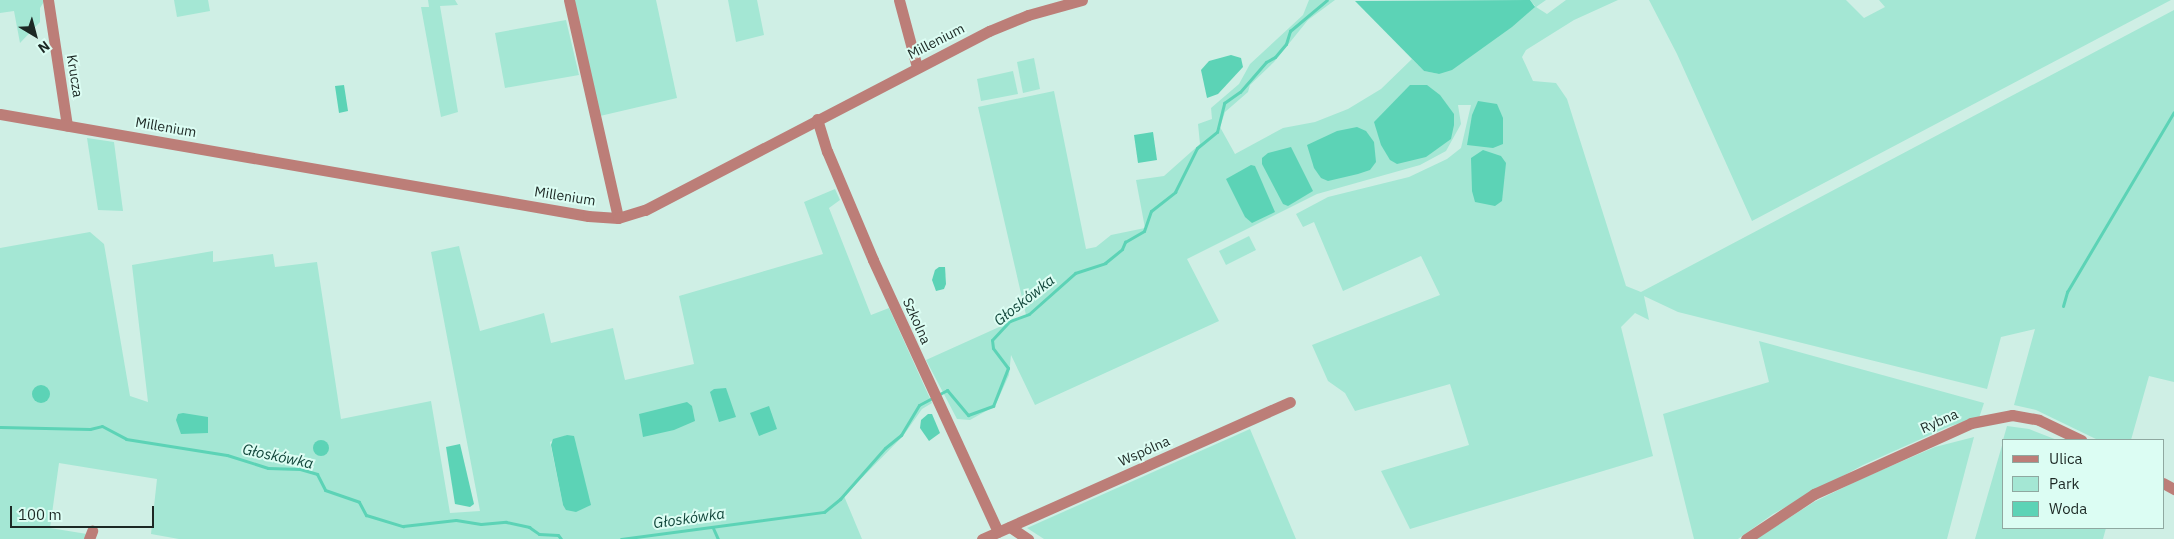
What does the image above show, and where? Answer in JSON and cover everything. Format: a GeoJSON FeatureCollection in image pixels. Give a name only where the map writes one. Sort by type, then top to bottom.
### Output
{"type":"FeatureCollection","features":[{"type":"Feature","properties":{"kind":"street","name":"Krucza"},"geometry":{"type":"LineString","coordinates":[[48,0],[67,126]]}},
{"type":"Feature","properties":{"kind":"street"},"geometry":{"type":"LineString","coordinates":[[569,0],[618,218]]}},
{"type":"Feature","properties":{"kind":"street"},"geometry":{"type":"LineString","coordinates":[[899,0],[917,67]]}},
{"type":"Feature","properties":{"kind":"street","name":"Millenium"},"geometry":{"type":"LineString","coordinates":[[0,114],[588,216],[618,218],[645,210],[917,67],[1013,21],[1082,0]]}},
{"type":"Feature","properties":{"kind":"street","name":"Szkolna"},"geometry":{"type":"LineString","coordinates":[[817,119],[827,152],[998,532]]}},
{"type":"Feature","properties":{"kind":"street","name":"Wspólna"},"geometry":{"type":"LineString","coordinates":[[982,539],[1290,402]]}},
{"type":"Feature","properties":{"kind":"street","name":"Rybna"},"geometry":{"type":"LineString","coordinates":[[1746,539],[1814,494],[1971,423],[2012,415],[2038,420],[2079,439]]}},
{"type":"Feature","properties":{"kind":"street"},"geometry":{"type":"LineString","coordinates":[[1010,527],[1028,539]]}},
{"type":"Feature","properties":{"kind":"green space"},"geometry":{"type":"Polygon","coordinates":[[[0,0],[45,0],[40,8],[40,22],[20,43],[14,11],[0,13],[0,0]]]}},
{"type":"Feature","properties":{"kind":"green space"},"geometry":{"type":"Polygon","coordinates":[[[174,0],[208,0],[210,11],[177,17],[174,0]]]}},
{"type":"Feature","properties":{"kind":"green space"},"geometry":{"type":"Polygon","coordinates":[[[428,0],[455,0],[458,5],[440,6],[458,112],[441,117],[421,7],[429,7],[428,0]]]}},
{"type":"Feature","properties":{"kind":"green space"},"geometry":{"type":"Polygon","coordinates":[[[574,0],[656,0],[677,98],[600,116],[574,0]]]}},
{"type":"Feature","properties":{"kind":"green space"},"geometry":{"type":"Polygon","coordinates":[[[728,0],[757,0],[764,35],[736,42],[728,0]]]}},
{"type":"Feature","properties":{"kind":"green space"},"geometry":{"type":"Polygon","coordinates":[[[1309,0],[1335,0],[1308,20],[1274,62],[1250,85],[1248,92],[1225,112],[1220,127],[1235,154],[1283,128],[1315,122],[1348,109],[1381,89],[1412,59],[1424,71],[1439,74],[1535,6],[1530,0],[1546,0],[1536,7],[1547,14],[1566,0],[1618,0],[1574,20],[1526,50],[1522,57],[1533,81],[1556,83],[1567,99],[1626,286],[1641,292],[2174,10],[2174,382],[2149,376],[2131,439],[2096,439],[2036,410],[2014,405],[2035,329],[2001,337],[1987,389],[1678,312],[1644,296],[1649,320],[1635,313],[1621,327],[1653,456],[1410,529],[1381,471],[1469,445],[1450,384],[1355,411],[1345,393],[1328,381],[1312,345],[1440,295],[1421,256],[1343,291],[1314,222],[1303,227],[1296,214],[1328,197],[1409,177],[1447,159],[1461,148],[1471,105],[1458,105],[1461,124],[1446,151],[1420,165],[1317,194],[1187,259],[1219,321],[1035,405],[1011,355],[1009,375],[995,406],[970,420],[957,419],[926,360],[1026,315],[978,107],[1054,91],[1086,249],[1096,247],[1111,235],[1145,228],[1136,180],[1164,176],[1200,144],[1198,124],[1212,119],[1211,108],[1239,84],[1250,64],[1303,15],[1309,0]]]}},
{"type":"Feature","properties":{"kind":"green space"},"geometry":{"type":"Polygon","coordinates":[[[1649,0],[1846,0],[1864,18],[1885,7],[1879,0],[2171,0],[1752,221],[1677,54],[1649,0]]]}},
{"type":"Feature","properties":{"kind":"green space"},"geometry":{"type":"Polygon","coordinates":[[[566,20],[579,75],[505,88],[495,33],[566,20]]]}},
{"type":"Feature","properties":{"kind":"green space"},"geometry":{"type":"Polygon","coordinates":[[[1034,58],[1040,89],[1023,93],[1017,62],[1034,58]]]}},
{"type":"Feature","properties":{"kind":"green space"},"geometry":{"type":"Polygon","coordinates":[[[1013,71],[1018,94],[981,101],[977,79],[1013,71]]]}},
{"type":"Feature","properties":{"kind":"green space"},"geometry":{"type":"Polygon","coordinates":[[[87,138],[114,142],[123,211],[98,210],[87,138]]]}},
{"type":"Feature","properties":{"kind":"green space"},"geometry":{"type":"Polygon","coordinates":[[[835,189],[840,200],[829,208],[871,315],[889,308],[932,403],[922,409],[903,436],[844,496],[862,539],[179,539],[151,534],[157,479],[59,463],[50,528],[87,534],[85,539],[0,539],[0,248],[90,232],[104,244],[130,396],[148,402],[132,265],[213,251],[213,262],[273,254],[275,267],[317,262],[341,419],[431,401],[450,513],[480,511],[431,252],[459,246],[480,331],[544,313],[551,343],[613,328],[625,380],[694,364],[679,296],[823,254],[804,202],[835,189]],[[567,435],[550,442],[563,505],[567,435]]]}},
{"type":"Feature","properties":{"kind":"green space"},"geometry":{"type":"Polygon","coordinates":[[[1249,236],[1256,250],[1226,265],[1219,251],[1249,236]]]}},
{"type":"Feature","properties":{"kind":"green space"},"geometry":{"type":"Polygon","coordinates":[[[1759,341],[1984,403],[1979,418],[1950,426],[1863,465],[1773,514],[1738,539],[1694,539],[1663,414],[1769,382],[1759,341]]]}},
{"type":"Feature","properties":{"kind":"green space"},"geometry":{"type":"Polygon","coordinates":[[[2007,426],[2029,429],[2054,439],[2003,439],[2007,426]]]}},
{"type":"Feature","properties":{"kind":"green space"},"geometry":{"type":"Polygon","coordinates":[[[1250,429],[1296,539],[1044,539],[1027,528],[1250,429]]]}},
{"type":"Feature","properties":{"kind":"green space"},"geometry":{"type":"Polygon","coordinates":[[[1974,437],[1947,539],[1756,539],[1814,502],[1861,479],[1935,447],[1974,437]]]}},
{"type":"Feature","properties":{"kind":"green space"},"geometry":{"type":"Polygon","coordinates":[[[2002,445],[2002,529],[2106,529],[2103,539],[1975,539],[2002,445]]]}},
{"type":"Feature","properties":{"kind":"water"},"geometry":{"type":"Polygon","coordinates":[[[1530,0],[1535,7],[1512,27],[1452,70],[1439,74],[1424,71],[1355,1],[1530,0]]]}},
{"type":"Feature","properties":{"kind":"water"},"geometry":{"type":"Polygon","coordinates":[[[1231,55],[1241,58],[1243,67],[1218,94],[1207,98],[1201,70],[1209,61],[1231,55]]]}},
{"type":"Feature","properties":{"kind":"water"},"geometry":{"type":"Polygon","coordinates":[[[344,85],[348,111],[339,113],[335,86],[344,85]]]}},
{"type":"Feature","properties":{"kind":"water"},"geometry":{"type":"Polygon","coordinates":[[[1410,85],[1427,85],[1440,95],[1454,114],[1454,125],[1451,139],[1426,157],[1397,164],[1390,160],[1381,145],[1374,122],[1410,85]]]}},
{"type":"Feature","properties":{"kind":"water"},"geometry":{"type":"Polygon","coordinates":[[[1478,101],[1497,104],[1503,118],[1503,144],[1493,148],[1467,145],[1472,115],[1478,101]]]}},
{"type":"Feature","properties":{"kind":"water"},"geometry":{"type":"Polygon","coordinates":[[[1357,127],[1366,131],[1374,142],[1376,162],[1370,170],[1358,174],[1328,181],[1321,178],[1314,168],[1307,145],[1337,131],[1357,127]]]}},
{"type":"Feature","properties":{"kind":"water"},"geometry":{"type":"Polygon","coordinates":[[[1153,132],[1157,160],[1138,163],[1134,135],[1153,132]]]}},
{"type":"Feature","properties":{"kind":"water"},"geometry":{"type":"Polygon","coordinates":[[[1291,147],[1313,191],[1288,206],[1283,204],[1262,164],[1262,158],[1268,153],[1291,147]]]}},
{"type":"Feature","properties":{"kind":"water"},"geometry":{"type":"Polygon","coordinates":[[[1483,150],[1501,156],[1506,163],[1502,201],[1495,206],[1475,202],[1472,191],[1471,158],[1483,150]]]}},
{"type":"Feature","properties":{"kind":"water"},"geometry":{"type":"Polygon","coordinates":[[[1251,165],[1255,166],[1275,212],[1252,223],[1245,217],[1226,179],[1251,165]]]}},
{"type":"Feature","properties":{"kind":"water"},"geometry":{"type":"Polygon","coordinates":[[[939,267],[945,267],[946,284],[944,289],[936,291],[932,280],[935,270],[939,267]]]}},
{"type":"Feature","properties":{"kind":"water"},"geometry":{"type":"Polygon","coordinates":[[[41,385],[47,388],[50,394],[47,400],[41,403],[35,400],[32,394],[35,388],[41,385]]]}},
{"type":"Feature","properties":{"kind":"water"},"geometry":{"type":"Polygon","coordinates":[[[726,388],[736,417],[719,422],[710,392],[714,389],[726,388]]]}},
{"type":"Feature","properties":{"kind":"water"},"geometry":{"type":"Polygon","coordinates":[[[687,402],[692,406],[695,421],[674,430],[643,437],[639,414],[687,402]]]}},
{"type":"Feature","properties":{"kind":"water"},"geometry":{"type":"Polygon","coordinates":[[[769,406],[777,429],[759,436],[750,413],[769,406]]]}},
{"type":"Feature","properties":{"kind":"water"},"geometry":{"type":"Polygon","coordinates":[[[178,414],[208,417],[208,433],[181,434],[176,420],[178,414]]]}},
{"type":"Feature","properties":{"kind":"water"},"geometry":{"type":"Polygon","coordinates":[[[928,414],[932,414],[940,433],[929,441],[920,428],[921,420],[928,414]]]}},
{"type":"Feature","properties":{"kind":"water"},"geometry":{"type":"Polygon","coordinates":[[[567,435],[574,436],[591,505],[576,512],[566,510],[563,505],[551,445],[553,439],[567,435]]]}},
{"type":"Feature","properties":{"kind":"water"},"geometry":{"type":"Polygon","coordinates":[[[321,440],[329,448],[321,456],[313,448],[321,440]]]}},
{"type":"Feature","properties":{"kind":"water"},"geometry":{"type":"Polygon","coordinates":[[[460,444],[474,504],[470,507],[455,504],[446,447],[460,444]]]}},
{"type":"Feature","properties":{"kind":"waterway","name":"Głoskówka"},"geometry":{"type":"LineString","coordinates":[[621,539],[824,512],[840,499],[885,448],[901,435],[919,405],[947,390],[968,415],[993,406],[1008,368],[993,348],[992,340],[1010,321],[1029,314],[1075,273],[1105,263],[1122,249],[1125,242],[1144,231],[1151,211],[1175,192],[1197,148],[1217,132],[1224,103],[1240,92],[1266,62],[1275,57],[1286,44],[1290,31],[1327,0]]}},
{"type":"Feature","properties":{"kind":"waterway"},"geometry":{"type":"LineString","coordinates":[[2063,306],[2067,292],[2174,112]]}},
{"type":"Feature","properties":{"kind":"waterway","name":"Głoskówka"},"geometry":{"type":"LineString","coordinates":[[0,427],[90,429],[102,426],[126,439],[227,455],[268,468],[300,469],[317,474],[325,490],[359,502],[366,515],[403,526],[456,520],[481,524],[506,522],[529,527],[539,534],[558,535],[561,539]]}},
{"type":"Feature","properties":{"kind":"waterway"},"geometry":{"type":"LineString","coordinates":[[713,528],[718,539]]}}]}
